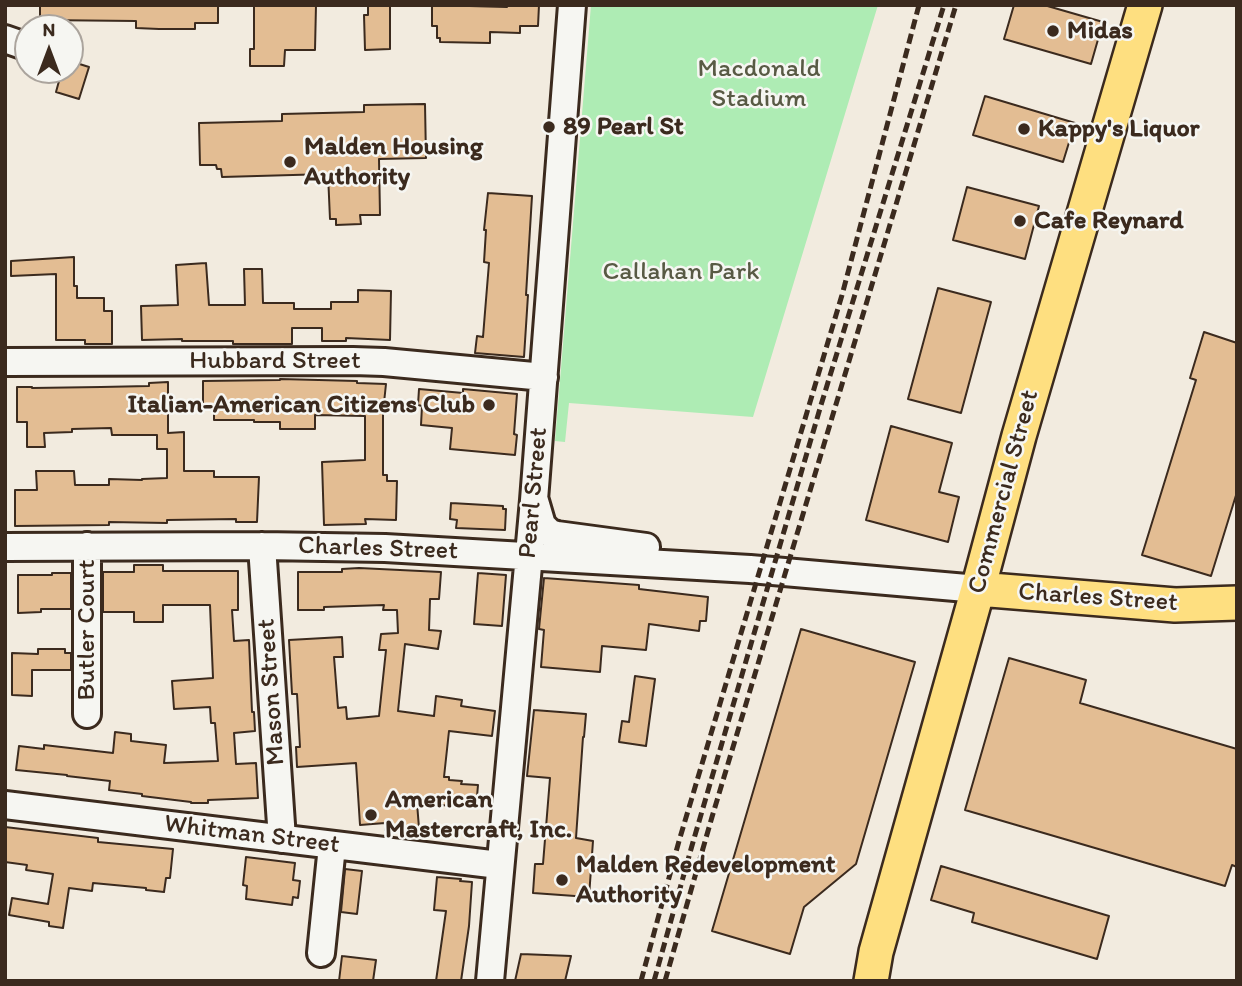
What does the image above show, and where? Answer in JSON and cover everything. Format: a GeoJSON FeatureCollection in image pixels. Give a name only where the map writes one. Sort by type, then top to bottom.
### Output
{"type":"FeatureCollection","features":[{"type":"Feature","properties":{"kind":"main road","name":"Commercial Street"},"geometry":{"type":"LineString","coordinates":[[871,981],[1019,436],[1144,5]]}},
{"type":"Feature","properties":{"kind":"main road","name":"Charles Street"},"geometry":{"type":"LineString","coordinates":[[978,589],[1175,605],[1237,603]]}},
{"type":"Feature","properties":{"kind":"street","name":"Pearl Street"},"geometry":{"type":"LineString","coordinates":[[490,981],[529,556],[572,5]]}},
{"type":"Feature","properties":{"kind":"street","name":"Hubbard Street"},"geometry":{"type":"LineString","coordinates":[[5,362],[353,361],[544,377]]}},
{"type":"Feature","properties":{"kind":"street","name":"Charles Street"},"geometry":{"type":"LineString","coordinates":[[534,491],[540,521],[556,536],[691,554],[750,569]]}},
{"type":"Feature","properties":{"kind":"street","name":"Butler Court"},"geometry":{"type":"LineString","coordinates":[[87,546],[87,713]]}},
{"type":"Feature","properties":{"kind":"street","name":"Mason Street"},"geometry":{"type":"LineString","coordinates":[[262,546],[282,839]]}},
{"type":"Feature","properties":{"kind":"street","name":"Charles Street"},"geometry":{"type":"LineString","coordinates":[[5,547],[385,548],[750,569],[978,589]]}},
{"type":"Feature","properties":{"kind":"street","name":"Whitman Street"},"geometry":{"type":"LineString","coordinates":[[5,805],[499,865]]}},
{"type":"Feature","properties":{"kind":"street"},"geometry":{"type":"LineString","coordinates":[[321,953],[332,845]]}},
{"type":"Feature","properties":{"kind":"green space"},"geometry":{"type":"Polygon","coordinates":[[[591,5],[878,5],[753,417],[569,403],[565,442],[555,441],[591,5]]]}},
{"type":"Feature","properties":{"kind":"building"},"geometry":{"type":"Polygon","coordinates":[[[40,5],[218,5],[218,23],[195,23],[195,29],[136,28],[136,21],[84,20],[84,14],[40,14],[40,5]]]}},
{"type":"Feature","properties":{"kind":"building"},"geometry":{"type":"Polygon","coordinates":[[[254,5],[316,5],[315,50],[285,50],[284,66],[250,66],[250,49],[254,49],[254,5]]]}},
{"type":"Feature","properties":{"kind":"building"},"geometry":{"type":"Polygon","coordinates":[[[368,5],[390,5],[390,49],[365,50],[364,15],[368,15],[368,5]]]}},
{"type":"Feature","properties":{"kind":"building"},"geometry":{"type":"Polygon","coordinates":[[[432,5],[539,5],[538,26],[520,26],[520,33],[490,32],[490,43],[440,42],[440,38],[437,38],[437,26],[432,26],[432,5]]]}},
{"type":"Feature","properties":{"kind":"building","name":"Midas"},"geometry":{"type":"Polygon","coordinates":[[[1014,5],[1044,5],[1103,22],[1091,64],[1004,39],[1014,5]]]}},
{"type":"Feature","properties":{"kind":"building"},"geometry":{"type":"Polygon","coordinates":[[[84,65],[89,67],[84,83],[84,65]]]}},
{"type":"Feature","properties":{"kind":"building"},"geometry":{"type":"Polygon","coordinates":[[[58,84],[84,84],[79,99],[56,92],[58,84]]]}},
{"type":"Feature","properties":{"kind":"building","name":"Kappy's Liquor"},"geometry":{"type":"Polygon","coordinates":[[[985,96],[1075,123],[1063,162],[973,135],[985,96]]]}},
{"type":"Feature","properties":{"kind":"building","name":"Malden Housing Authority"},"geometry":{"type":"Polygon","coordinates":[[[425,104],[426,158],[379,159],[380,215],[360,215],[361,224],[336,225],[336,219],[330,219],[328,174],[222,177],[221,169],[217,169],[216,165],[200,165],[199,123],[282,121],[282,114],[364,112],[364,105],[425,104]]]}},
{"type":"Feature","properties":{"kind":"building"},"geometry":{"type":"Polygon","coordinates":[[[967,187],[1039,206],[1025,259],[953,240],[967,187]]]}},
{"type":"Feature","properties":{"kind":"building"},"geometry":{"type":"Polygon","coordinates":[[[488,193],[532,196],[524,357],[475,353],[477,336],[483,337],[489,263],[484,262],[488,193]]]}},
{"type":"Feature","properties":{"kind":"building"},"geometry":{"type":"Polygon","coordinates":[[[74,257],[74,286],[77,286],[77,298],[104,298],[104,311],[112,311],[112,344],[56,340],[56,274],[11,276],[11,261],[74,257]]]}},
{"type":"Feature","properties":{"kind":"building"},"geometry":{"type":"Polygon","coordinates":[[[206,263],[209,305],[245,305],[244,269],[262,269],[263,303],[294,303],[294,309],[331,309],[331,302],[358,302],[358,290],[391,291],[390,340],[346,338],[346,341],[322,341],[322,328],[292,328],[292,344],[142,340],[141,306],[178,305],[176,265],[206,263]]]}},
{"type":"Feature","properties":{"kind":"building"},"geometry":{"type":"Polygon","coordinates":[[[938,288],[991,302],[961,413],[908,399],[938,288]]]}},
{"type":"Feature","properties":{"kind":"building"},"geometry":{"type":"Polygon","coordinates":[[[1204,332],[1237,343],[1237,492],[1211,576],[1142,555],[1196,380],[1190,378],[1204,332]]]}},
{"type":"Feature","properties":{"kind":"building"},"geometry":{"type":"Polygon","coordinates":[[[280,379],[386,384],[383,475],[387,475],[387,481],[397,481],[396,520],[365,519],[366,524],[324,525],[322,462],[365,460],[365,416],[315,415],[315,429],[280,429],[280,422],[214,420],[214,405],[203,405],[203,381],[280,379]]]}},
{"type":"Feature","properties":{"kind":"building"},"geometry":{"type":"Polygon","coordinates":[[[168,382],[168,433],[184,432],[184,471],[214,471],[214,477],[259,477],[257,522],[236,522],[236,519],[167,520],[167,523],[109,522],[109,525],[15,526],[15,490],[37,490],[36,471],[74,471],[75,485],[109,485],[109,479],[167,478],[167,449],[157,449],[157,435],[112,435],[111,428],[72,429],[72,432],[44,433],[45,447],[27,447],[27,422],[17,422],[17,387],[149,386],[149,383],[168,382]]]}},
{"type":"Feature","properties":{"kind":"building"},"geometry":{"type":"Polygon","coordinates":[[[419,389],[463,393],[463,389],[517,394],[515,455],[450,449],[452,428],[421,425],[419,389]]]}},
{"type":"Feature","properties":{"kind":"building"},"geometry":{"type":"Polygon","coordinates":[[[891,426],[952,443],[939,492],[959,497],[948,542],[866,520],[891,426]]]}},
{"type":"Feature","properties":{"kind":"building"},"geometry":{"type":"Polygon","coordinates":[[[451,503],[503,506],[503,509],[506,509],[505,530],[456,528],[457,520],[450,519],[451,503]]]}},
{"type":"Feature","properties":{"kind":"building"},"geometry":{"type":"Polygon","coordinates":[[[134,565],[163,565],[163,571],[238,571],[238,610],[232,610],[234,641],[249,640],[255,731],[234,733],[236,764],[256,763],[258,798],[191,803],[109,790],[110,781],[16,770],[19,746],[44,749],[44,745],[113,753],[115,732],[131,734],[131,741],[166,745],[164,763],[218,761],[215,723],[211,723],[210,707],[174,709],[172,681],[213,678],[210,605],[163,605],[163,622],[134,622],[134,612],[103,612],[103,572],[134,572],[134,565]]]}},
{"type":"Feature","properties":{"kind":"building"},"geometry":{"type":"Polygon","coordinates":[[[342,569],[441,572],[439,599],[430,599],[429,630],[441,631],[438,649],[405,644],[398,711],[434,716],[436,696],[462,700],[461,706],[495,711],[492,736],[449,731],[444,777],[462,781],[461,784],[478,785],[476,808],[417,803],[419,828],[385,830],[385,823],[360,825],[356,763],[297,767],[296,747],[300,747],[297,694],[292,694],[289,640],[342,637],[343,657],[334,657],[338,708],[346,707],[347,719],[379,716],[386,650],[379,650],[381,634],[398,633],[397,610],[383,610],[384,605],[298,610],[298,572],[342,572],[342,569]]]}},
{"type":"Feature","properties":{"kind":"building"},"geometry":{"type":"Polygon","coordinates":[[[71,573],[71,609],[41,609],[41,612],[18,613],[18,575],[71,573]]]}},
{"type":"Feature","properties":{"kind":"building"},"geometry":{"type":"Polygon","coordinates":[[[478,573],[506,575],[502,626],[474,624],[478,573]]]}},
{"type":"Feature","properties":{"kind":"building"},"geometry":{"type":"Polygon","coordinates":[[[544,578],[639,585],[639,589],[708,597],[706,621],[700,621],[699,631],[649,624],[646,650],[602,646],[600,672],[541,667],[544,630],[539,629],[544,578]]]}},
{"type":"Feature","properties":{"kind":"building"},"geometry":{"type":"Polygon","coordinates":[[[801,629],[915,662],[856,864],[804,907],[790,954],[712,931],[801,629]]]}},
{"type":"Feature","properties":{"kind":"building"},"geometry":{"type":"Polygon","coordinates":[[[38,649],[65,649],[65,653],[71,653],[71,670],[32,670],[32,696],[12,695],[12,653],[38,654],[38,649]]]}},
{"type":"Feature","properties":{"kind":"building"},"geometry":{"type":"Polygon","coordinates":[[[1009,658],[1086,680],[1080,703],[1237,749],[1237,867],[1232,865],[1225,886],[965,810],[1009,658]]]}},
{"type":"Feature","properties":{"kind":"building"},"geometry":{"type":"Polygon","coordinates":[[[635,676],[655,679],[646,746],[619,742],[622,721],[629,722],[635,676]]]}},
{"type":"Feature","properties":{"kind":"building"},"geometry":{"type":"Polygon","coordinates":[[[534,710],[586,714],[576,838],[593,841],[589,897],[533,893],[535,864],[543,864],[550,778],[527,776],[534,710]]]}},
{"type":"Feature","properties":{"kind":"building"},"geometry":{"type":"Polygon","coordinates":[[[5,827],[98,838],[98,842],[173,849],[170,878],[166,878],[164,892],[93,883],[92,891],[69,888],[63,928],[49,926],[49,922],[9,915],[12,898],[48,904],[53,874],[26,870],[27,865],[5,862],[5,827]]]}},
{"type":"Feature","properties":{"kind":"building"},"geometry":{"type":"Polygon","coordinates":[[[246,857],[295,863],[293,880],[300,881],[298,898],[293,897],[292,905],[246,899],[247,886],[243,885],[246,857]]]}},
{"type":"Feature","properties":{"kind":"building"},"geometry":{"type":"Polygon","coordinates":[[[941,866],[1109,916],[1097,959],[972,922],[974,913],[931,900],[941,866]]]}},
{"type":"Feature","properties":{"kind":"building"},"geometry":{"type":"Polygon","coordinates":[[[345,869],[362,871],[357,914],[341,912],[345,869]]]}},
{"type":"Feature","properties":{"kind":"building"},"geometry":{"type":"Polygon","coordinates":[[[437,877],[472,882],[461,981],[436,981],[446,911],[434,910],[437,877]]]}},
{"type":"Feature","properties":{"kind":"building"},"geometry":{"type":"Polygon","coordinates":[[[521,954],[571,956],[565,981],[515,981],[521,954]]]}},
{"type":"Feature","properties":{"kind":"building"},"geometry":{"type":"Polygon","coordinates":[[[342,956],[376,960],[373,981],[339,981],[342,956]]]}},
{"type":"Feature","properties":{"kind":"railway"},"geometry":{"type":"LineString","coordinates":[[641,981],[679,841],[842,295],[919,5]]}},
{"type":"Feature","properties":{"kind":"railway"},"geometry":{"type":"LineString","coordinates":[[654,981],[821,405],[944,5]]}},
{"type":"Feature","properties":{"kind":"railway"},"geometry":{"type":"LineString","coordinates":[[665,981],[956,5]]}},
{"type":"Feature","properties":{"kind":"place","name":"Midas"},"geometry":{"type":"Point","coordinates":[1053,31]}},
{"type":"Feature","properties":{"kind":"place","name":"89 Pearl St"},"geometry":{"type":"Point","coordinates":[549,127]}},
{"type":"Feature","properties":{"kind":"place","name":"Kappy's Liquor"},"geometry":{"type":"Point","coordinates":[1024,129]}},
{"type":"Feature","properties":{"kind":"place","name":"Malden Housing Authority"},"geometry":{"type":"Point","coordinates":[290,162]}},
{"type":"Feature","properties":{"kind":"place","name":"Cafe Reynard"},"geometry":{"type":"Point","coordinates":[1020,221]}},
{"type":"Feature","properties":{"kind":"place","name":"Italian-American Citizens Club"},"geometry":{"type":"Point","coordinates":[489,405]}},
{"type":"Feature","properties":{"kind":"place","name":"American Mastercraft, Inc."},"geometry":{"type":"Point","coordinates":[371,815]}},
{"type":"Feature","properties":{"kind":"place","name":"Malden Redevelopment Authority"},"geometry":{"type":"Point","coordinates":[562,880]}},
{"type":"Feature","properties":{"kind":"park label","name":"Macdonald Stadium"},"geometry":{"type":"Point","coordinates":[759,84]}},
{"type":"Feature","properties":{"kind":"park label","name":"Callahan Park"},"geometry":{"type":"Point","coordinates":[681,272]}}]}
